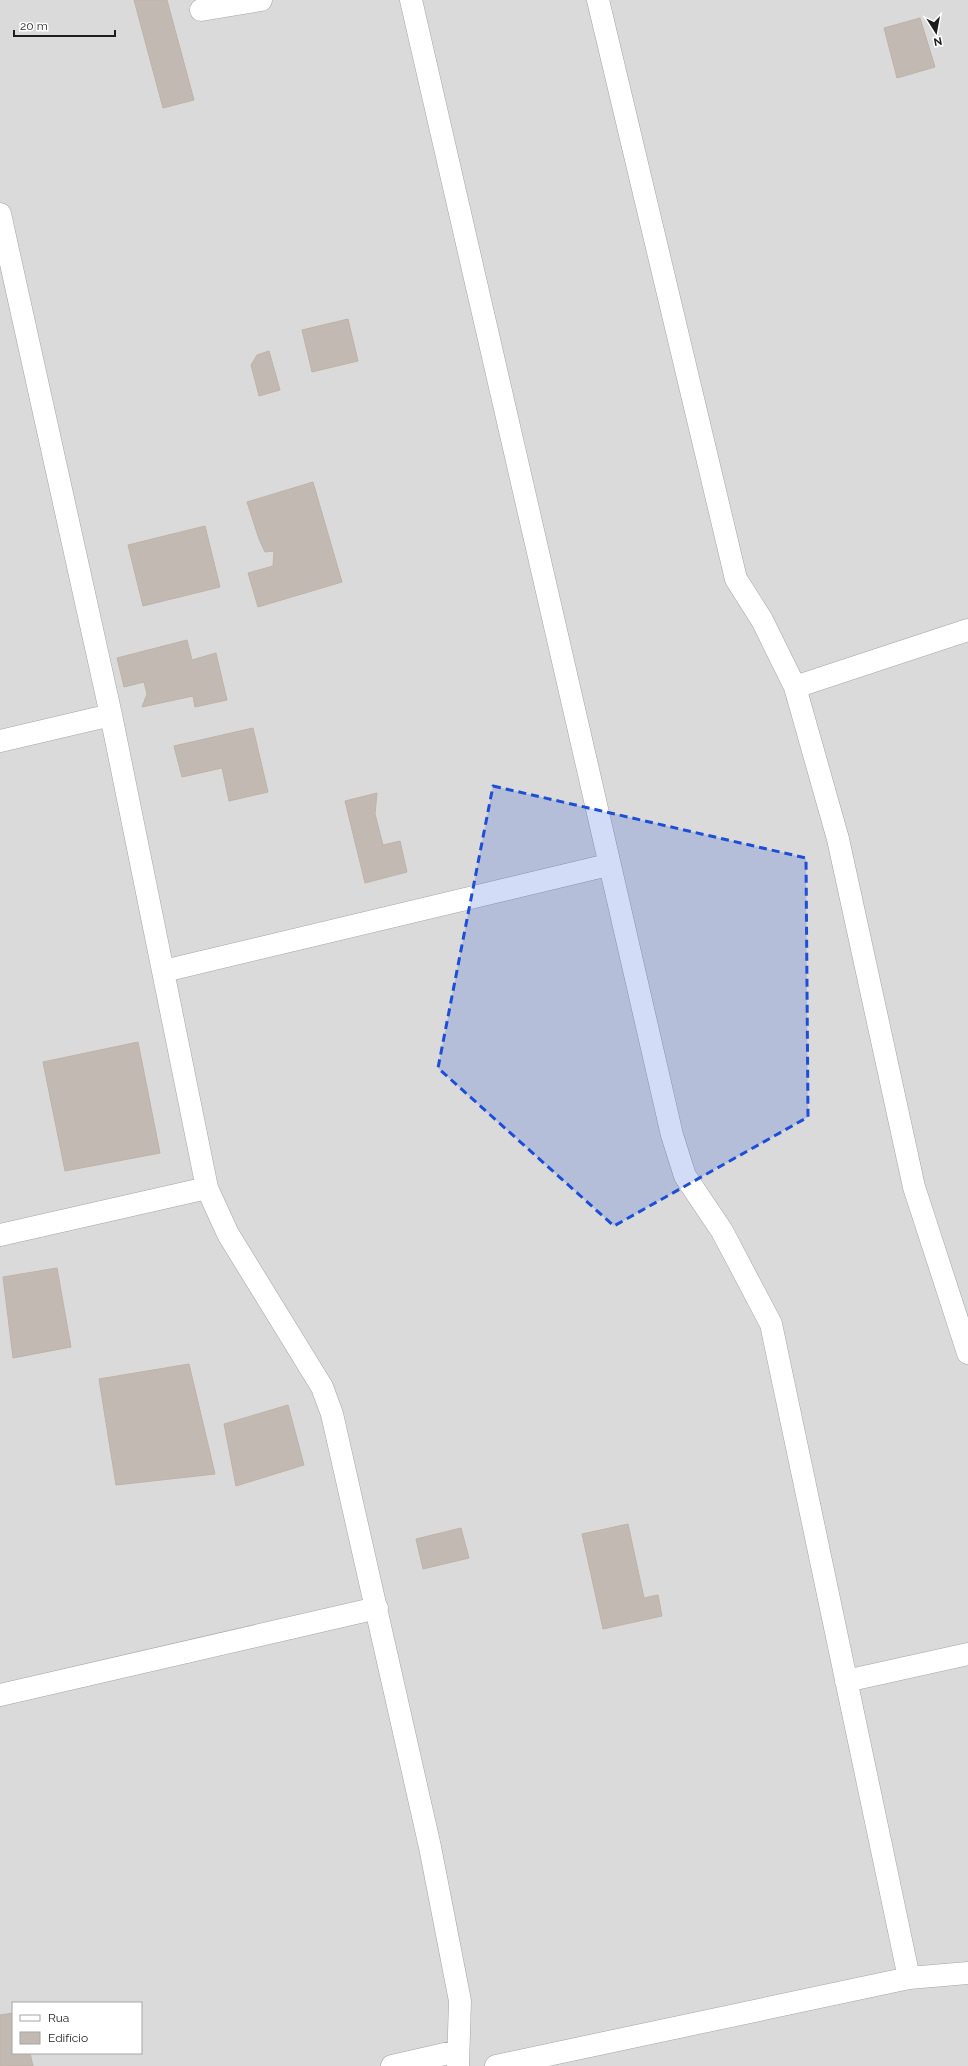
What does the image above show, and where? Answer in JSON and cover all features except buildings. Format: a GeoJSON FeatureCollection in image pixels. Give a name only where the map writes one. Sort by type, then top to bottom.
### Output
{"type":"FeatureCollection","features":[{"type":"Feature","properties":{"kind":"street"},"geometry":{"type":"LineString","coordinates":[[201,10],[261,0]]}},
{"type":"Feature","properties":{"kind":"street"},"geometry":{"type":"LineString","coordinates":[[411,0],[608,865],[672,1135],[685,1176],[722,1231],[771,1324],[909,1978]]}},
{"type":"Feature","properties":{"kind":"street"},"geometry":{"type":"LineString","coordinates":[[598,0],[736,578],[762,620],[795,687],[838,839],[914,1187],[964,1326],[968,1353]]}},
{"type":"Feature","properties":{"kind":"street"},"geometry":{"type":"LineString","coordinates":[[0,214],[7,276],[111,715],[207,1188],[228,1234],[322,1388],[332,1414],[430,1847],[460,2001],[458,2059],[392,2066]]}},
{"type":"Feature","properties":{"kind":"street"},"geometry":{"type":"LineString","coordinates":[[795,687],[968,630]]}},
{"type":"Feature","properties":{"kind":"street"},"geometry":{"type":"LineString","coordinates":[[0,741],[111,715]]}},
{"type":"Feature","properties":{"kind":"street"},"geometry":{"type":"LineString","coordinates":[[164,971],[608,865]]}},
{"type":"Feature","properties":{"kind":"street"},"geometry":{"type":"LineString","coordinates":[[0,1236],[207,1188]]}},
{"type":"Feature","properties":{"kind":"street"},"geometry":{"type":"LineString","coordinates":[[0,1695],[377,1608]]}},
{"type":"Feature","properties":{"kind":"street"},"geometry":{"type":"LineString","coordinates":[[846,1681],[968,1654]]}},
{"type":"Feature","properties":{"kind":"street"},"geometry":{"type":"LineString","coordinates":[[496,2066],[909,1978],[968,1973]]}},
{"type":"Feature","properties":{"kind":"highlighted area"},"geometry":{"type":"Polygon","coordinates":[[[493,786],[806,858],[808,1117],[614,1226],[438,1068],[493,786]]]}},
{"type":"Feature","properties":{"kind":"shaded area"},"geometry":{"type":"Polygon","coordinates":[[[0,0],[968,0],[968,2066],[0,2066],[0,0]]]}}]}
